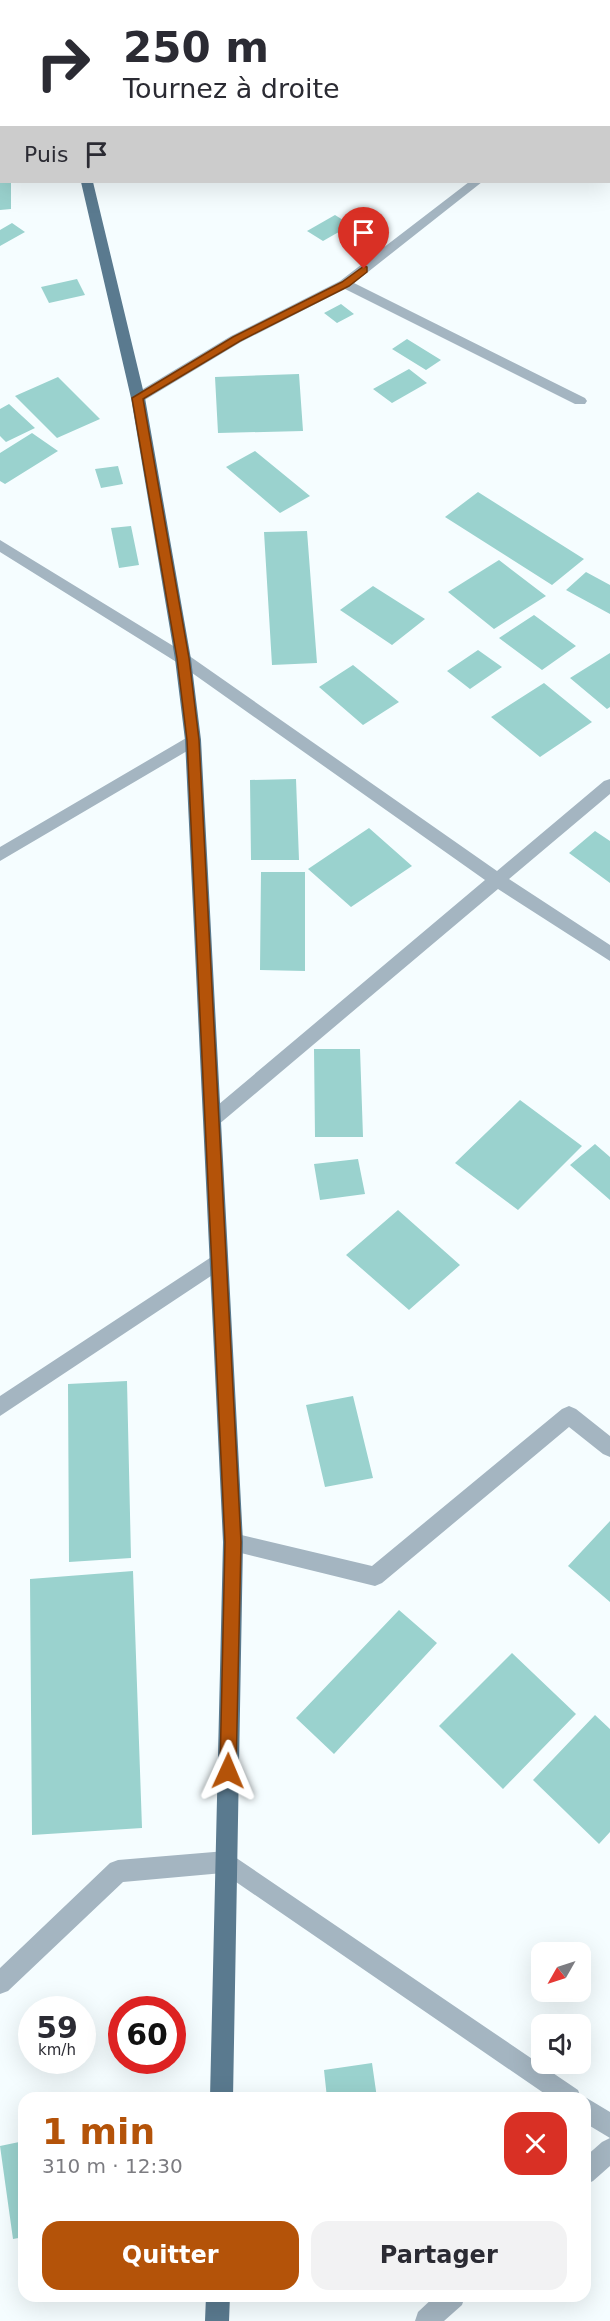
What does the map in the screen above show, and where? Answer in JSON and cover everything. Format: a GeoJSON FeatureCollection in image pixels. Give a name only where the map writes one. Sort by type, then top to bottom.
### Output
{"type":"FeatureCollection","features":[{"type":"Feature","properties":{"kind":"main road"},"geometry":{"type":"LineString","coordinates":[[87,183],[138,398],[183,658],[193,740],[233,1542],[222,2092]]}},
{"type":"Feature","properties":{"kind":"main road"},"geometry":{"type":"LineString","coordinates":[[217,2321],[218,2302]]}},
{"type":"Feature","properties":{"kind":"street"},"geometry":{"type":"LineString","coordinates":[[138,398],[236,339],[345,284],[475,183]]}},
{"type":"Feature","properties":{"kind":"street"},"geometry":{"type":"LineString","coordinates":[[345,284],[580,401]]}},
{"type":"Feature","properties":{"kind":"street"},"geometry":{"type":"LineString","coordinates":[[0,545],[183,658],[497,880],[610,954]]}},
{"type":"Feature","properties":{"kind":"street"},"geometry":{"type":"LineString","coordinates":[[0,855],[193,740]]}},
{"type":"Feature","properties":{"kind":"street"},"geometry":{"type":"LineString","coordinates":[[212,1120],[610,784]]}},
{"type":"Feature","properties":{"kind":"street"},"geometry":{"type":"LineString","coordinates":[[0,1407],[219,1260]]}},
{"type":"Feature","properties":{"kind":"street"},"geometry":{"type":"LineString","coordinates":[[233,1542],[375,1576],[569,1415],[610,1448]]}},
{"type":"Feature","properties":{"kind":"street"},"geometry":{"type":"LineString","coordinates":[[0,1983],[118,1871],[226,1862],[561,2092]]}},
{"type":"Feature","properties":{"kind":"street"},"geometry":{"type":"LineString","coordinates":[[591,2113],[610,2126]]}},
{"type":"Feature","properties":{"kind":"street"},"geometry":{"type":"LineString","coordinates":[[591,2167],[610,2150]]}},
{"type":"Feature","properties":{"kind":"street"},"geometry":{"type":"LineString","coordinates":[[427,2321],[447,2302]]}},
{"type":"Feature","properties":{"kind":"building"},"geometry":{"type":"Polygon","coordinates":[[[0,183],[11,183],[11,209],[0,210],[0,183]]]}},
{"type":"Feature","properties":{"kind":"building"},"geometry":{"type":"Polygon","coordinates":[[[335,215],[351,225],[323,241],[307,231],[335,215]]]}},
{"type":"Feature","properties":{"kind":"building"},"geometry":{"type":"Polygon","coordinates":[[[12,223],[25,232],[0,246],[0,230],[12,223]]]}},
{"type":"Feature","properties":{"kind":"building"},"geometry":{"type":"Polygon","coordinates":[[[77,279],[85,295],[49,303],[41,287],[77,279]]]}},
{"type":"Feature","properties":{"kind":"building"},"geometry":{"type":"Polygon","coordinates":[[[341,304],[354,314],[337,323],[324,313],[341,304]]]}},
{"type":"Feature","properties":{"kind":"building"},"geometry":{"type":"Polygon","coordinates":[[[407,339],[441,360],[426,370],[392,349],[407,339]]]}},
{"type":"Feature","properties":{"kind":"building"},"geometry":{"type":"Polygon","coordinates":[[[409,369],[427,383],[392,403],[373,389],[409,369]]]}},
{"type":"Feature","properties":{"kind":"building"},"geometry":{"type":"Polygon","coordinates":[[[299,374],[303,431],[218,433],[215,377],[299,374]]]}},
{"type":"Feature","properties":{"kind":"building"},"geometry":{"type":"Polygon","coordinates":[[[58,377],[100,419],[57,438],[15,396],[58,377]]]}},
{"type":"Feature","properties":{"kind":"building"},"geometry":{"type":"Polygon","coordinates":[[[9,404],[35,428],[6,442],[0,436],[0,409],[9,404]]]}},
{"type":"Feature","properties":{"kind":"building"},"geometry":{"type":"Polygon","coordinates":[[[32,433],[58,451],[5,484],[0,481],[0,453],[32,433]]]}},
{"type":"Feature","properties":{"kind":"building"},"geometry":{"type":"Polygon","coordinates":[[[255,451],[310,496],[280,513],[226,467],[255,451]]]}},
{"type":"Feature","properties":{"kind":"building"},"geometry":{"type":"Polygon","coordinates":[[[118,466],[123,484],[101,488],[95,469],[118,466]]]}},
{"type":"Feature","properties":{"kind":"building"},"geometry":{"type":"Polygon","coordinates":[[[478,492],[584,559],[552,585],[445,517],[478,492]]]}},
{"type":"Feature","properties":{"kind":"building"},"geometry":{"type":"Polygon","coordinates":[[[131,526],[139,565],[119,568],[111,528],[131,526]]]}},
{"type":"Feature","properties":{"kind":"building"},"geometry":{"type":"Polygon","coordinates":[[[307,531],[317,663],[272,665],[264,532],[307,531]]]}},
{"type":"Feature","properties":{"kind":"building"},"geometry":{"type":"Polygon","coordinates":[[[499,560],[546,596],[494,629],[448,592],[499,560]]]}},
{"type":"Feature","properties":{"kind":"building"},"geometry":{"type":"Polygon","coordinates":[[[586,572],[610,585],[610,614],[566,590],[586,572]]]}},
{"type":"Feature","properties":{"kind":"building"},"geometry":{"type":"Polygon","coordinates":[[[373,586],[425,619],[392,645],[340,610],[373,586]]]}},
{"type":"Feature","properties":{"kind":"building"},"geometry":{"type":"Polygon","coordinates":[[[534,615],[576,646],[542,670],[499,638],[534,615]]]}},
{"type":"Feature","properties":{"kind":"building"},"geometry":{"type":"Polygon","coordinates":[[[478,650],[502,667],[470,689],[447,671],[478,650]]]}},
{"type":"Feature","properties":{"kind":"building"},"geometry":{"type":"Polygon","coordinates":[[[610,653],[610,707],[607,709],[570,678],[610,653]]]}},
{"type":"Feature","properties":{"kind":"building"},"geometry":{"type":"Polygon","coordinates":[[[353,665],[399,702],[363,725],[319,687],[353,665]]]}},
{"type":"Feature","properties":{"kind":"building"},"geometry":{"type":"Polygon","coordinates":[[[544,683],[592,722],[540,757],[491,717],[544,683]]]}},
{"type":"Feature","properties":{"kind":"building"},"geometry":{"type":"Polygon","coordinates":[[[296,779],[299,860],[251,860],[250,780],[296,779]]]}},
{"type":"Feature","properties":{"kind":"building"},"geometry":{"type":"Polygon","coordinates":[[[369,828],[412,866],[351,907],[308,869],[369,828]]]}},
{"type":"Feature","properties":{"kind":"building"},"geometry":{"type":"Polygon","coordinates":[[[595,831],[610,841],[610,883],[569,853],[595,831]]]}},
{"type":"Feature","properties":{"kind":"building"},"geometry":{"type":"Polygon","coordinates":[[[261,872],[305,872],[305,971],[260,970],[261,872]]]}},
{"type":"Feature","properties":{"kind":"building"},"geometry":{"type":"Polygon","coordinates":[[[314,1049],[360,1049],[363,1137],[315,1137],[314,1049]]]}},
{"type":"Feature","properties":{"kind":"building"},"geometry":{"type":"Polygon","coordinates":[[[520,1100],[582,1146],[518,1210],[455,1163],[520,1100]]]}},
{"type":"Feature","properties":{"kind":"building"},"geometry":{"type":"Polygon","coordinates":[[[595,1144],[610,1157],[610,1200],[570,1165],[595,1144]]]}},
{"type":"Feature","properties":{"kind":"building"},"geometry":{"type":"Polygon","coordinates":[[[358,1159],[365,1194],[320,1200],[314,1164],[358,1159]]]}},
{"type":"Feature","properties":{"kind":"building"},"geometry":{"type":"Polygon","coordinates":[[[398,1210],[460,1265],[409,1310],[346,1255],[398,1210]]]}},
{"type":"Feature","properties":{"kind":"building"},"geometry":{"type":"Polygon","coordinates":[[[127,1381],[131,1558],[69,1562],[68,1384],[127,1381]]]}},
{"type":"Feature","properties":{"kind":"building"},"geometry":{"type":"Polygon","coordinates":[[[353,1396],[373,1478],[325,1487],[306,1405],[353,1396]]]}},
{"type":"Feature","properties":{"kind":"building"},"geometry":{"type":"Polygon","coordinates":[[[610,1521],[610,1602],[568,1566],[610,1521]]]}},
{"type":"Feature","properties":{"kind":"building"},"geometry":{"type":"Polygon","coordinates":[[[133,1571],[142,1828],[32,1835],[30,1579],[133,1571]]]}},
{"type":"Feature","properties":{"kind":"building"},"geometry":{"type":"Polygon","coordinates":[[[399,1610],[437,1643],[334,1754],[296,1718],[399,1610]]]}},
{"type":"Feature","properties":{"kind":"building"},"geometry":{"type":"Polygon","coordinates":[[[512,1653],[576,1714],[503,1789],[439,1726],[512,1653]]]}},
{"type":"Feature","properties":{"kind":"building"},"geometry":{"type":"Polygon","coordinates":[[[595,1715],[610,1729],[610,1832],[599,1844],[533,1780],[595,1715]]]}},
{"type":"Feature","properties":{"kind":"building"},"geometry":{"type":"Polygon","coordinates":[[[372,2063],[376,2092],[326,2092],[324,2070],[372,2063]]]}},
{"type":"Feature","properties":{"kind":"building"},"geometry":{"type":"Polygon","coordinates":[[[18,2142],[18,2238],[13,2239],[0,2146],[18,2142]]]}},
{"type":"Feature","properties":{"kind":"route"},"geometry":{"type":"LineString","coordinates":[[228,1771],[233,1542],[193,740],[183,658],[138,398],[236,339],[345,284],[364,269]]}}]}
